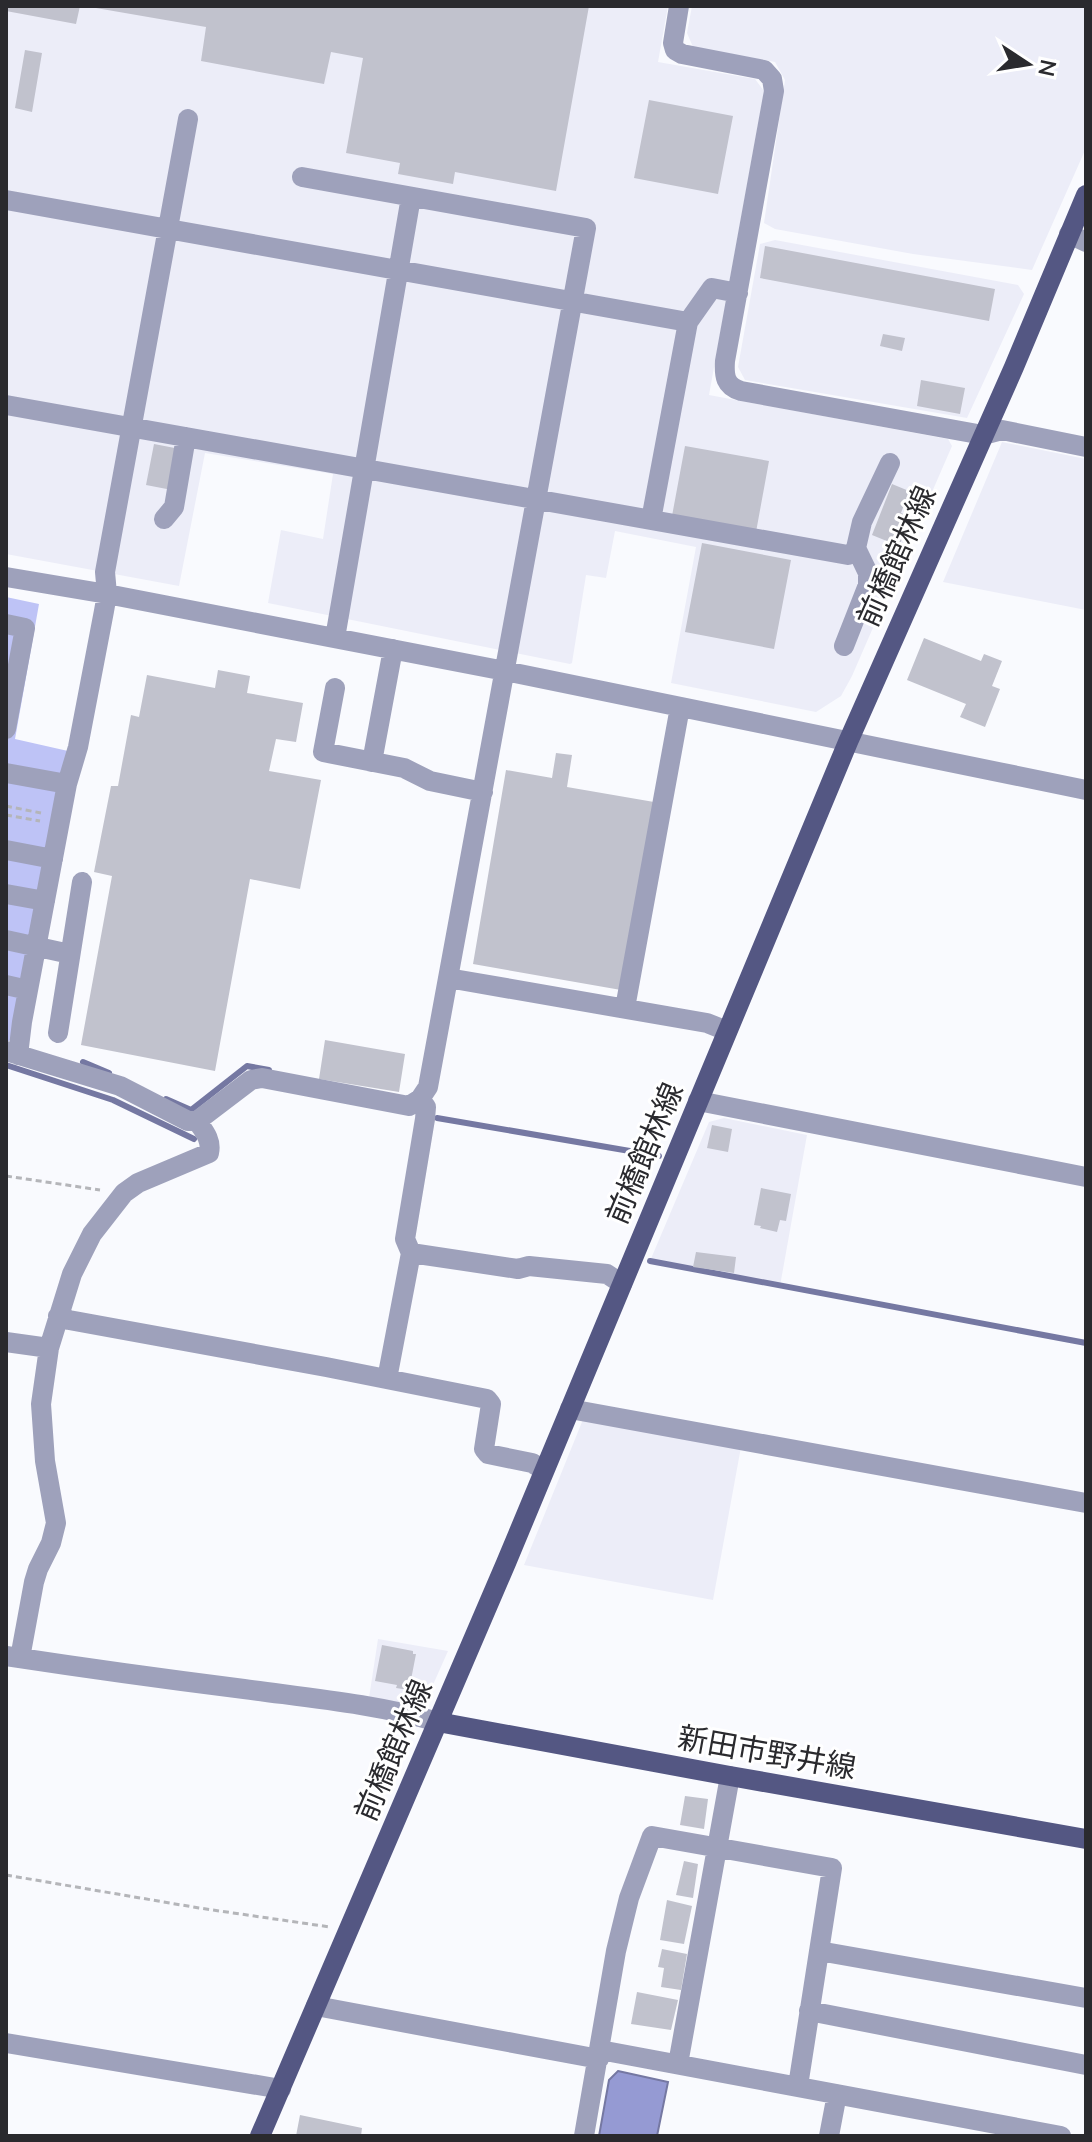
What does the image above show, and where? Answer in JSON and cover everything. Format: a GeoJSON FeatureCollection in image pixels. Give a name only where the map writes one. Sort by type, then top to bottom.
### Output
{"type":"FeatureCollection","features":[{"type":"Feature","properties":{"kind":"main road","name":"前橋館林線"},"geometry":{"type":"LineString","coordinates":[[260,2136],[438,1722],[848,742],[983,435],[1078,238],[1086,195]]}},
{"type":"Feature","properties":{"kind":"main road","name":"新田市野井線"},"geometry":{"type":"LineString","coordinates":[[438,1722],[1086,1839]]}},
{"type":"Feature","properties":{"kind":"street"},"geometry":{"type":"LineString","coordinates":[[679,6],[673,43],[675,50],[764,70],[772,79],[774,91],[724,374],[726,382],[741,391],[983,435],[1002,430],[1086,447]]}},
{"type":"Feature","properties":{"kind":"street"},"geometry":{"type":"LineString","coordinates":[[188,119],[105,572],[107,594],[28,990],[14,1021],[12,1053],[120,1086],[188,1121],[197,1121],[251,1080],[262,1078],[409,1106],[420,1099],[428,1087],[586,228],[302,177]]}},
{"type":"Feature","properties":{"kind":"street"},"geometry":{"type":"LineString","coordinates":[[335,638],[411,197]]}},
{"type":"Feature","properties":{"kind":"street"},"geometry":{"type":"LineString","coordinates":[[6,200],[688,322]]}},
{"type":"Feature","properties":{"kind":"street"},"geometry":{"type":"LineString","coordinates":[[651,520],[688,322],[712,288],[738,293]]}},
{"type":"Feature","properties":{"kind":"street"},"geometry":{"type":"LineString","coordinates":[[6,405],[848,555]]}},
{"type":"Feature","properties":{"kind":"street"},"geometry":{"type":"LineString","coordinates":[[164,519],[174,507],[186,437]]}},
{"type":"Feature","properties":{"kind":"street"},"geometry":{"type":"LineString","coordinates":[[844,646],[868,585],[868,573],[856,548],[862,522],[890,463]]}},
{"type":"Feature","properties":{"kind":"street"},"geometry":{"type":"LineString","coordinates":[[6,577],[505,671],[1086,790]]}},
{"type":"Feature","properties":{"kind":"street"},"geometry":{"type":"LineString","coordinates":[[6,624],[25,628],[6,729]]}},
{"type":"Feature","properties":{"kind":"street"},"geometry":{"type":"LineString","coordinates":[[372,762],[393,649]]}},
{"type":"Feature","properties":{"kind":"street"},"geometry":{"type":"LineString","coordinates":[[335,688],[323,752],[404,768],[430,781],[483,792]]}},
{"type":"Feature","properties":{"kind":"street"},"geometry":{"type":"LineString","coordinates":[[625,1008],[680,707]]}},
{"type":"Feature","properties":{"kind":"street"},"geometry":{"type":"LineString","coordinates":[[6,773],[67,784]]}},
{"type":"Feature","properties":{"kind":"street"},"geometry":{"type":"LineString","coordinates":[[6,850],[53,859]]}},
{"type":"Feature","properties":{"kind":"street"},"geometry":{"type":"LineString","coordinates":[[58,1033],[82,882]]}},
{"type":"Feature","properties":{"kind":"street"},"geometry":{"type":"LineString","coordinates":[[6,894],[45,901]]}},
{"type":"Feature","properties":{"kind":"street"},"geometry":{"type":"LineString","coordinates":[[6,940],[70,954]]}},
{"type":"Feature","properties":{"kind":"street"},"geometry":{"type":"LineString","coordinates":[[448,978],[707,1023],[727,1031]]}},
{"type":"Feature","properties":{"kind":"street"},"geometry":{"type":"LineString","coordinates":[[6,985],[28,990]]}},
{"type":"Feature","properties":{"kind":"street"},"geometry":{"type":"LineString","coordinates":[[387,1379],[411,1253],[405,1239],[425,1119],[426,1107],[420,1099]]}},
{"type":"Feature","properties":{"kind":"street"},"geometry":{"type":"LineString","coordinates":[[698,1101],[1086,1177]]}},
{"type":"Feature","properties":{"kind":"street"},"geometry":{"type":"LineString","coordinates":[[197,1121],[206,1134],[209,1153],[138,1183],[124,1193],[92,1234],[72,1274],[49,1348],[41,1404],[45,1461],[56,1523],[51,1543],[38,1569],[13,1657],[335,1701],[438,1722]]}},
{"type":"Feature","properties":{"kind":"street"},"geometry":{"type":"LineString","coordinates":[[411,1253],[518,1269],[529,1266],[607,1274],[622,1284]]}},
{"type":"Feature","properties":{"kind":"street"},"geometry":{"type":"LineString","coordinates":[[58,1316],[487,1399],[491,1404],[484,1449],[488,1454],[532,1463],[544,1470]]}},
{"type":"Feature","properties":{"kind":"street"},"geometry":{"type":"LineString","coordinates":[[6,1342],[49,1348]]}},
{"type":"Feature","properties":{"kind":"street"},"geometry":{"type":"LineString","coordinates":[[570,1409],[1086,1503]]}},
{"type":"Feature","properties":{"kind":"street"},"geometry":{"type":"LineString","coordinates":[[678,2064],[730,1776]]}},
{"type":"Feature","properties":{"kind":"street"},"geometry":{"type":"LineString","coordinates":[[584,2136],[616,1951],[629,1898],[652,1836],[832,1868],[798,2086]]}},
{"type":"Feature","properties":{"kind":"street"},"geometry":{"type":"LineString","coordinates":[[819,1951],[1086,1998]]}},
{"type":"Feature","properties":{"kind":"street"},"geometry":{"type":"LineString","coordinates":[[316,2006],[600,2054],[678,2064],[1061,2136]]}},
{"type":"Feature","properties":{"kind":"street"},"geometry":{"type":"LineString","coordinates":[[809,2011],[1086,2065]]}},
{"type":"Feature","properties":{"kind":"street"},"geometry":{"type":"LineString","coordinates":[[6,2043],[281,2089]]}},
{"type":"Feature","properties":{"kind":"street"},"geometry":{"type":"LineString","coordinates":[[829,2136],[837,2094]]}},
{"type":"Feature","properties":{"kind":"path"},"geometry":{"type":"LineString","coordinates":[[6,806],[60,821]]}},
{"type":"Feature","properties":{"kind":"path"},"geometry":{"type":"LineString","coordinates":[[6,815],[60,821]]}},
{"type":"Feature","properties":{"kind":"path"},"geometry":{"type":"LineString","coordinates":[[6,1176],[124,1193]]}},
{"type":"Feature","properties":{"kind":"path"},"geometry":{"type":"LineString","coordinates":[[6,1875],[350,1930]]}},
{"type":"Feature","properties":{"kind":"shaded area"},"geometry":{"type":"Polygon","coordinates":[[[6,6],[668,6],[658,62],[755,79],[764,91],[709,395],[948,439],[952,446],[841,696],[816,712],[671,683],[696,547],[615,531],[606,578],[586,575],[570,664],[268,603],[281,530],[323,539],[333,474],[205,453],[179,586],[6,554],[6,6]]]}},
{"type":"Feature","properties":{"kind":"shaded area"},"geometry":{"type":"Polygon","coordinates":[[[692,6],[1086,6],[1086,148],[1032,270],[913,254],[775,229],[764,223],[785,80],[775,62],[693,47],[687,33],[692,6]]]}},
{"type":"Feature","properties":{"kind":"shaded area"},"geometry":{"type":"Polygon","coordinates":[[[775,240],[1018,285],[1024,294],[967,418],[745,380],[738,367],[760,244],[775,240]]]}},
{"type":"Feature","properties":{"kind":"shaded area"},"geometry":{"type":"Polygon","coordinates":[[[1002,442],[1086,459],[1086,610],[943,582],[1002,442]]]}},
{"type":"Feature","properties":{"kind":"shaded area"},"geometry":{"type":"Polygon","coordinates":[[[6,597],[39,604],[15,739],[68,751],[13,1038],[6,1043],[6,597]]]}},
{"type":"Feature","properties":{"kind":"shaded area"},"geometry":{"type":"Polygon","coordinates":[[[724,1118],[807,1135],[780,1286],[650,1261],[709,1122],[724,1118]]]}},
{"type":"Feature","properties":{"kind":"shaded area"},"geometry":{"type":"Polygon","coordinates":[[[584,1417],[741,1447],[713,1600],[524,1565],[584,1417]]]}},
{"type":"Feature","properties":{"kind":"shaded area"},"geometry":{"type":"Polygon","coordinates":[[[378,1639],[448,1651],[424,1705],[418,1708],[369,1698],[378,1639]]]}},
{"type":"Feature","properties":{"kind":"shaded area"},"geometry":{"type":"Polygon","coordinates":[[[618,2071],[668,2082],[657,2136],[599,2136],[609,2080],[618,2071]]]}},
{"type":"Feature","properties":{"kind":"building"},"geometry":{"type":"Polygon","coordinates":[[[6,6],[80,6],[76,24],[6,11],[6,6]]]}},
{"type":"Feature","properties":{"kind":"building"},"geometry":{"type":"Polygon","coordinates":[[[97,6],[589,6],[556,191],[455,172],[453,184],[398,174],[400,163],[346,153],[363,58],[331,52],[324,84],[201,61],[206,27],[97,6]]]}},
{"type":"Feature","properties":{"kind":"building"},"geometry":{"type":"Polygon","coordinates":[[[25,50],[42,53],[32,112],[15,108],[25,50]]]}},
{"type":"Feature","properties":{"kind":"building"},"geometry":{"type":"Polygon","coordinates":[[[649,100],[733,116],[718,194],[634,178],[649,100]]]}},
{"type":"Feature","properties":{"kind":"building"},"geometry":{"type":"Polygon","coordinates":[[[765,246],[995,289],[989,321],[760,278],[765,246]]]}},
{"type":"Feature","properties":{"kind":"building"},"geometry":{"type":"Polygon","coordinates":[[[883,334],[905,338],[902,351],[880,346],[883,334]]]}},
{"type":"Feature","properties":{"kind":"building"},"geometry":{"type":"Polygon","coordinates":[[[921,380],[965,388],[960,414],[917,406],[921,380]]]}},
{"type":"Feature","properties":{"kind":"building"},"geometry":{"type":"Polygon","coordinates":[[[154,444],[180,449],[172,490],[146,485],[154,444]]]}},
{"type":"Feature","properties":{"kind":"building"},"geometry":{"type":"Polygon","coordinates":[[[685,446],[769,461],[756,532],[672,516],[685,446]]]}},
{"type":"Feature","properties":{"kind":"building"},"geometry":{"type":"Polygon","coordinates":[[[892,484],[909,491],[901,513],[911,517],[899,546],[872,535],[892,484]]]}},
{"type":"Feature","properties":{"kind":"building"},"geometry":{"type":"Polygon","coordinates":[[[702,543],[791,560],[774,649],[685,632],[702,543]]]}},
{"type":"Feature","properties":{"kind":"building"},"geometry":{"type":"Polygon","coordinates":[[[924,638],[981,661],[984,654],[1002,661],[992,686],[1000,689],[985,727],[960,717],[966,704],[907,680],[924,638]]]}},
{"type":"Feature","properties":{"kind":"building"},"geometry":{"type":"Polygon","coordinates":[[[218,670],[250,676],[247,693],[303,703],[296,742],[276,739],[269,771],[321,780],[300,889],[250,879],[215,1071],[81,1045],[112,876],[94,872],[111,786],[118,786],[131,715],[139,717],[147,675],[215,688],[218,670]]]}},
{"type":"Feature","properties":{"kind":"building"},"geometry":{"type":"Polygon","coordinates":[[[556,753],[572,755],[567,787],[654,802],[621,990],[473,964],[506,770],[552,778],[556,753]]]}},
{"type":"Feature","properties":{"kind":"building"},"geometry":{"type":"Polygon","coordinates":[[[325,1040],[405,1054],[399,1092],[319,1079],[325,1040]]]}},
{"type":"Feature","properties":{"kind":"building"},"geometry":{"type":"Polygon","coordinates":[[[712,1125],[732,1129],[728,1152],[707,1148],[712,1125]]]}},
{"type":"Feature","properties":{"kind":"building"},"geometry":{"type":"Polygon","coordinates":[[[761,1188],[791,1194],[786,1221],[780,1220],[777,1232],[754,1225],[761,1188]]]}},
{"type":"Feature","properties":{"kind":"building"},"geometry":{"type":"Polygon","coordinates":[[[696,1252],[736,1257],[734,1273],[693,1267],[696,1252]]]}},
{"type":"Feature","properties":{"kind":"building"},"geometry":{"type":"Polygon","coordinates":[[[382,1645],[416,1654],[409,1690],[375,1681],[382,1645]]]}},
{"type":"Feature","properties":{"kind":"building"},"geometry":{"type":"Polygon","coordinates":[[[685,1796],[708,1799],[704,1829],[680,1825],[685,1796]]]}},
{"type":"Feature","properties":{"kind":"building"},"geometry":{"type":"Polygon","coordinates":[[[684,1861],[698,1864],[693,1898],[676,1895],[684,1861]]]}},
{"type":"Feature","properties":{"kind":"building"},"geometry":{"type":"Polygon","coordinates":[[[667,1900],[692,1906],[684,1944],[660,1940],[667,1900]]]}},
{"type":"Feature","properties":{"kind":"building"},"geometry":{"type":"Polygon","coordinates":[[[662,1949],[687,1954],[681,1990],[661,1987],[664,1968],[658,1967],[662,1949]]]}},
{"type":"Feature","properties":{"kind":"building"},"geometry":{"type":"Polygon","coordinates":[[[637,1992],[678,2000],[671,2030],[631,2024],[637,1992]]]}},
{"type":"Feature","properties":{"kind":"building"},"geometry":{"type":"Polygon","coordinates":[[[300,2115],[362,2128],[361,2136],[296,2136],[300,2115]]]}},
{"type":"Feature","properties":{"kind":"waterway"},"geometry":{"type":"LineString","coordinates":[[83,1062],[109,1073]]}},
{"type":"Feature","properties":{"kind":"waterway"},"geometry":{"type":"LineString","coordinates":[[6,1065],[113,1100],[194,1139]]}},
{"type":"Feature","properties":{"kind":"waterway"},"geometry":{"type":"LineString","coordinates":[[166,1099],[191,1110],[247,1066],[269,1070]]}},
{"type":"Feature","properties":{"kind":"waterway"},"geometry":{"type":"LineString","coordinates":[[437,1118],[659,1156]]}},
{"type":"Feature","properties":{"kind":"waterway"},"geometry":{"type":"LineString","coordinates":[[650,1261],[1086,1343]]}}]}
